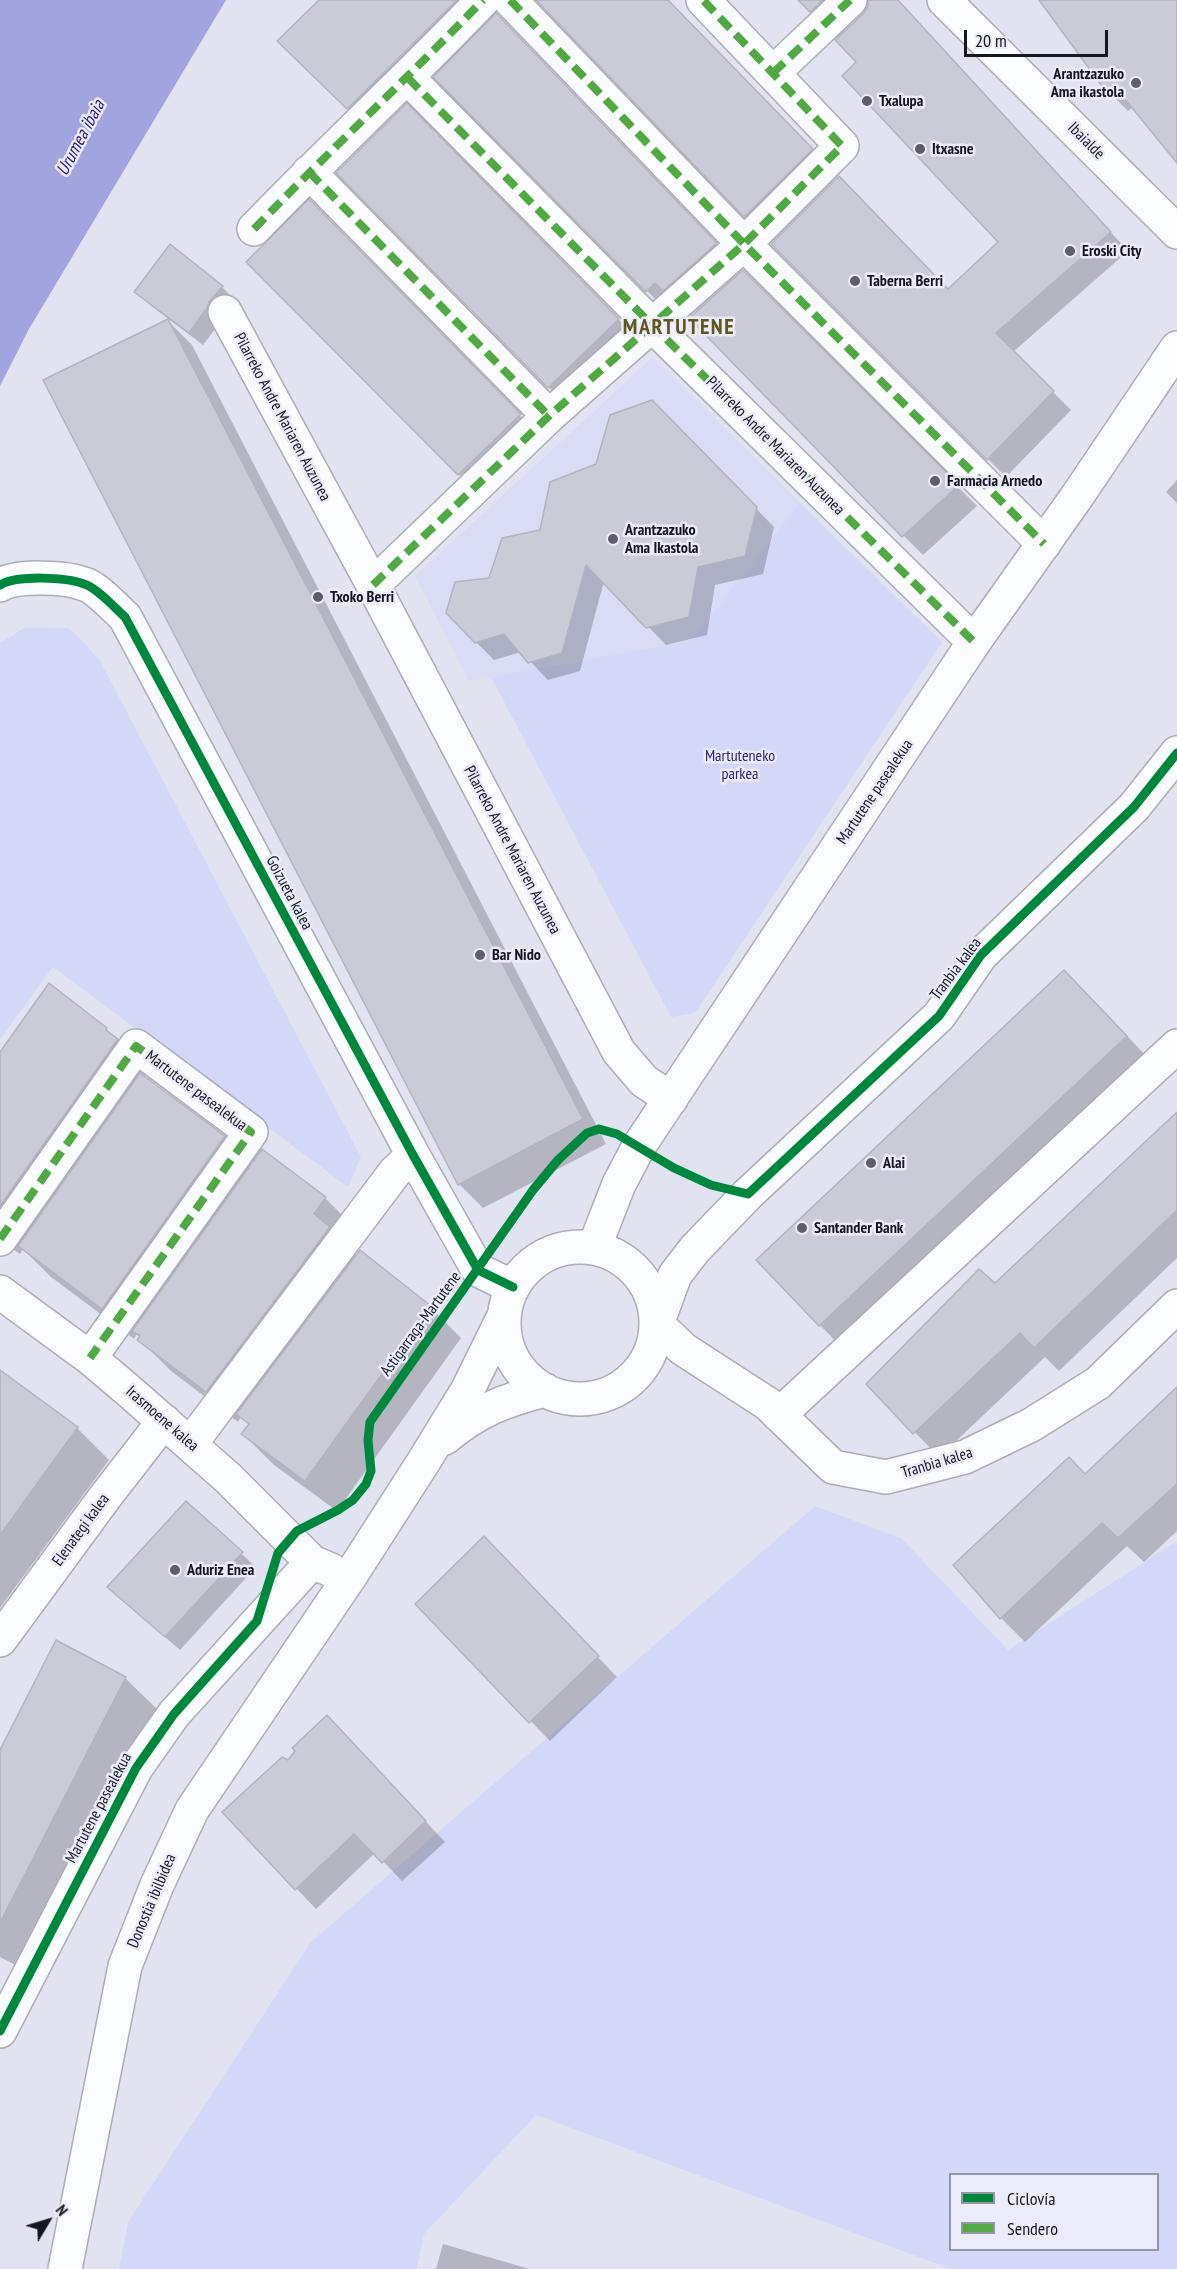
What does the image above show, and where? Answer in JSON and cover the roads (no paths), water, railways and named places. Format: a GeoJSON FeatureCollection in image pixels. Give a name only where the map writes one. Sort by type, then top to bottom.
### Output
{"type":"FeatureCollection","features":[{"type":"Feature","properties":{"kind":"street"},"geometry":{"type":"LineString","coordinates":[[254,229],[309,172],[408,78],[483,0]]}},
{"type":"Feature","properties":{"kind":"street"},"geometry":{"type":"LineString","coordinates":[[510,0],[744,244],[1044,544]]}},
{"type":"Feature","properties":{"kind":"street"},"geometry":{"type":"LineString","coordinates":[[373,585],[549,416],[744,244],[842,146],[703,0]]}},
{"type":"Feature","properties":{"kind":"street"},"geometry":{"type":"LineString","coordinates":[[773,73],[850,0]]}},
{"type":"Feature","properties":{"kind":"street","name":"Ibaialde"},"geometry":{"type":"LineString","coordinates":[[944,0],[1177,232]]}},
{"type":"Feature","properties":{"kind":"street","name":"Pilarreko Andre Mariaren Auzunea"},"geometry":{"type":"LineString","coordinates":[[408,78],[653,326],[974,642]]}},
{"type":"Feature","properties":{"kind":"street"},"geometry":{"type":"LineString","coordinates":[[309,172],[549,416]]}},
{"type":"Feature","properties":{"kind":"street","name":"Pilarreko Andre Mariaren Auzunea"},"geometry":{"type":"LineString","coordinates":[[225,312],[373,585],[619,1052],[644,1081],[671,1099]]}},
{"type":"Feature","properties":{"kind":"street","name":"Martutene pasealekua"},"geometry":{"type":"LineString","coordinates":[[594,1248],[619,1184],[639,1146],[974,642],[1044,544],[1177,348]]}},
{"type":"Feature","properties":{"kind":"street","name":"Goizueta kalea"},"geometry":{"type":"LineString","coordinates":[[0,585],[7,581],[39,578],[86,584],[125,617],[413,1155],[478,1270],[508,1301]]}},
{"type":"Feature","properties":{"kind":"street","name":"Tranbia kalea"},"geometry":{"type":"LineString","coordinates":[[1172,769],[981,955],[939,1016],[748,1194],[696,1249],[675,1275],[657,1324],[683,1349],[768,1404],[833,1467],[886,1478],[965,1457],[1031,1425],[1098,1383],[1177,1306]]}},
{"type":"Feature","properties":{"kind":"street","name":"Martutene pasealekua"},"geometry":{"type":"LineString","coordinates":[[0,1239],[136,1046],[251,1132],[90,1358]]}},
{"type":"Feature","properties":{"kind":"street"},"geometry":{"type":"LineString","coordinates":[[779,1415],[1177,1046]]}},
{"type":"Feature","properties":{"kind":"street"},"geometry":{"type":"LineString","coordinates":[[191,1443],[395,1172],[413,1155]]}},
{"type":"Feature","properties":{"kind":"street"},"geometry":{"type":"LineString","coordinates":[[312,1562],[349,1578],[467,1391],[508,1301],[534,1262],[563,1249],[594,1248],[614,1254],[632,1267],[645,1283],[654,1302],[657,1324],[652,1349],[639,1372],[620,1388],[596,1398],[570,1399],[545,1390],[527,1378],[513,1360],[506,1339],[508,1301]]}},
{"type":"Feature","properties":{"kind":"street","name":"Irasmoene kalea"},"geometry":{"type":"LineString","coordinates":[[0,1292],[90,1358],[191,1443],[312,1562]]}},
{"type":"Feature","properties":{"kind":"street"},"geometry":{"type":"LineString","coordinates":[[424,1461],[440,1442],[480,1412],[512,1399],[545,1390]]}},
{"type":"Feature","properties":{"kind":"street","name":"Elenategi kalea"},"geometry":{"type":"LineString","coordinates":[[0,1640],[164,1421]]}},
{"type":"Feature","properties":{"kind":"street","name":"Martutene pasealekua"},"geometry":{"type":"LineString","coordinates":[[0,2031],[8,1994],[136,1768],[174,1714],[312,1562]]}},
{"type":"Feature","properties":{"kind":"street","name":"Donostia ibilbidea"},"geometry":{"type":"LineString","coordinates":[[65,2269],[125,1966],[158,1885],[192,1810],[349,1578]]}},
{"type":"Feature","properties":{"kind":"water","name":"Urumea ibaia"},"geometry":{"type":"Polygon","coordinates":[[[0,0],[226,0],[29,329],[0,386],[0,0]]]}},
{"type":"Feature","properties":{"kind":"place","name":"Arantzazuko Ama ikastola"},"geometry":{"type":"Point","coordinates":[1136,83]}},
{"type":"Feature","properties":{"kind":"place","name":"Txalupa"},"geometry":{"type":"Point","coordinates":[867,101]}},
{"type":"Feature","properties":{"kind":"place","name":"Itxasne"},"geometry":{"type":"Point","coordinates":[920,149]}},
{"type":"Feature","properties":{"kind":"place","name":"Eroski City"},"geometry":{"type":"Point","coordinates":[1070,251]}},
{"type":"Feature","properties":{"kind":"place","name":"Taberna Berri"},"geometry":{"type":"Point","coordinates":[855,281]}},
{"type":"Feature","properties":{"kind":"place","name":"Farmacia Arnedo"},"geometry":{"type":"Point","coordinates":[935,481]}},
{"type":"Feature","properties":{"kind":"place","name":"Arantzazuko Ama Ikastola"},"geometry":{"type":"Point","coordinates":[613,539]}},
{"type":"Feature","properties":{"kind":"place","name":"Txoko Berri"},"geometry":{"type":"Point","coordinates":[318,597]}},
{"type":"Feature","properties":{"kind":"place","name":"Bar Nido"},"geometry":{"type":"Point","coordinates":[480,955]}},
{"type":"Feature","properties":{"kind":"place","name":"Alai"},"geometry":{"type":"Point","coordinates":[871,1163]}},
{"type":"Feature","properties":{"kind":"place","name":"Santander Bank"},"geometry":{"type":"Point","coordinates":[802,1228]}},
{"type":"Feature","properties":{"kind":"place","name":"Aduriz Enea"},"geometry":{"type":"Point","coordinates":[175,1570]}},
{"type":"Feature","properties":{"kind":"district","name":"MARTUTENE"},"geometry":{"type":"Point","coordinates":[679,328]}},
{"type":"Feature","properties":{"kind":"park label","name":"Martuteneko parkea"},"geometry":{"type":"Point","coordinates":[740,765]}}]}
